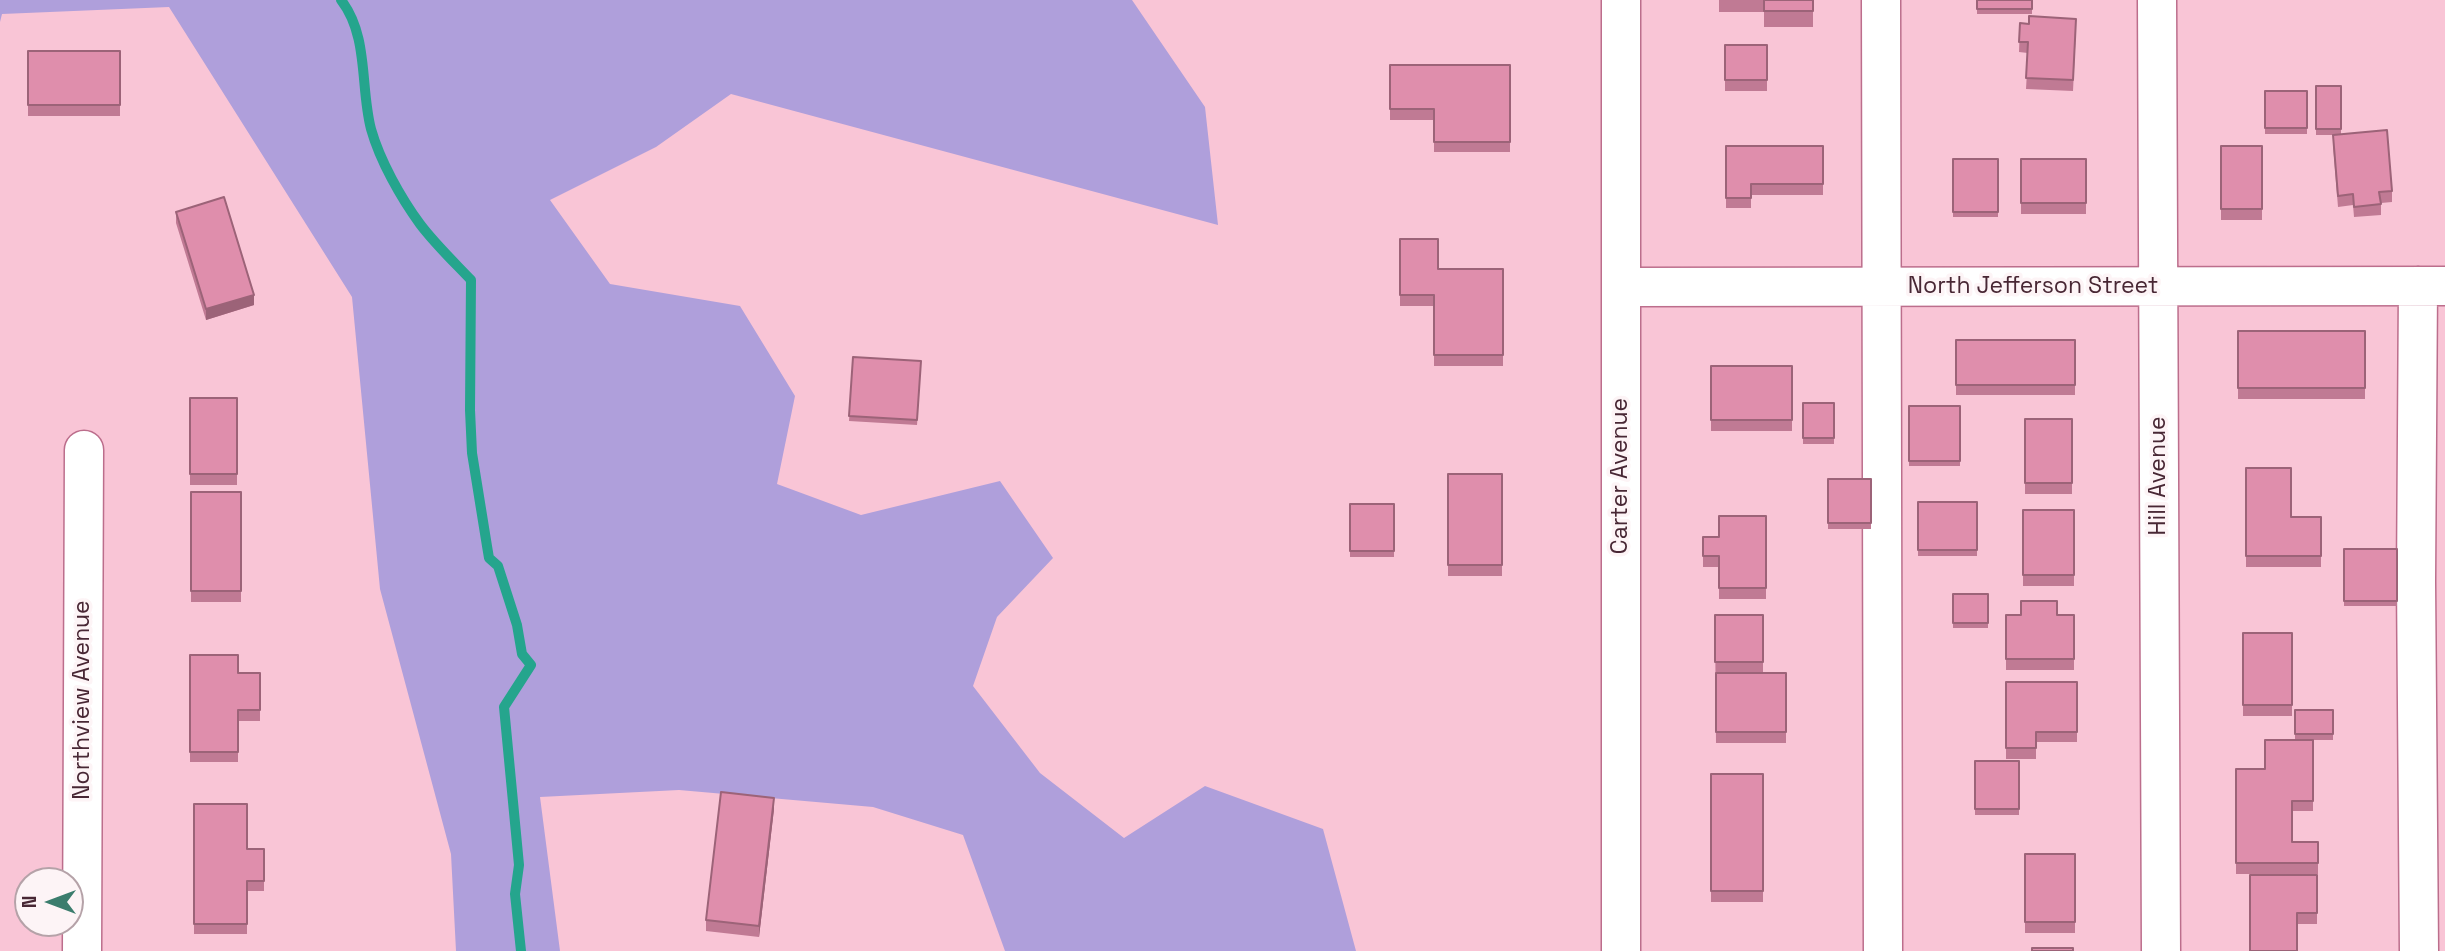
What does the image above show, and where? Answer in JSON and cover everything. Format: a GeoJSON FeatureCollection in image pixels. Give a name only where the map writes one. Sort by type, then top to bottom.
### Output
{"type":"FeatureCollection","features":[{"type":"Feature","properties":{"kind":"street","name":"Carter Avenue"},"geometry":{"type":"LineString","coordinates":[[1621,0],[1621,951]]}},
{"type":"Feature","properties":{"kind":"street"},"geometry":{"type":"LineString","coordinates":[[1881,0],[1883,951]]}},
{"type":"Feature","properties":{"kind":"street","name":"Hill Avenue"},"geometry":{"type":"LineString","coordinates":[[2157,0],[2161,951]]}},
{"type":"Feature","properties":{"kind":"street","name":"North Jefferson Street"},"geometry":{"type":"LineString","coordinates":[[1621,288],[2431,286]]}},
{"type":"Feature","properties":{"kind":"street"},"geometry":{"type":"LineString","coordinates":[[2419,951],[2416,582],[2431,286]]}},
{"type":"Feature","properties":{"kind":"street","name":"Northview Avenue"},"geometry":{"type":"LineString","coordinates":[[82,951],[84,450]]}},
{"type":"Feature","properties":{"kind":"shaded area"},"geometry":{"type":"Polygon","coordinates":[[[0,0],[1132,0],[1205,107],[1218,225],[731,94],[656,147],[550,200],[610,284],[740,306],[795,396],[777,484],[861,515],[1000,481],[1053,558],[997,617],[973,686],[1040,773],[1124,838],[1205,786],[1323,829],[1356,951],[1005,951],[963,835],[873,807],[679,790],[540,797],[560,951],[456,951],[451,854],[380,589],[352,297],[169,7],[2,14],[0,22],[0,0]]]}},
{"type":"Feature","properties":{"kind":"building"},"geometry":{"type":"Polygon","coordinates":[[[1764,0],[1813,0],[1813,11],[1764,11],[1764,0]]]}},
{"type":"Feature","properties":{"kind":"building"},"geometry":{"type":"Polygon","coordinates":[[[1977,0],[2032,0],[2032,9],[1977,9],[1977,0]]]}},
{"type":"Feature","properties":{"kind":"building"},"geometry":{"type":"Polygon","coordinates":[[[2029,16],[2076,19],[2073,80],[2026,78],[2028,42],[2019,42],[2020,23],[2029,24],[2029,16]]]}},
{"type":"Feature","properties":{"kind":"building"},"geometry":{"type":"Polygon","coordinates":[[[1725,45],[1767,45],[1767,80],[1725,80],[1725,45]]]}},
{"type":"Feature","properties":{"kind":"building"},"geometry":{"type":"Polygon","coordinates":[[[28,51],[120,51],[120,105],[28,105],[28,51]]]}},
{"type":"Feature","properties":{"kind":"building"},"geometry":{"type":"Polygon","coordinates":[[[1390,65],[1510,65],[1510,142],[1434,142],[1434,109],[1390,109],[1390,65]]]}},
{"type":"Feature","properties":{"kind":"building"},"geometry":{"type":"Polygon","coordinates":[[[2316,86],[2341,86],[2341,129],[2316,129],[2316,86]]]}},
{"type":"Feature","properties":{"kind":"building"},"geometry":{"type":"Polygon","coordinates":[[[2265,91],[2307,91],[2307,128],[2265,128],[2265,91]]]}},
{"type":"Feature","properties":{"kind":"building"},"geometry":{"type":"Polygon","coordinates":[[[2387,130],[2392,191],[2379,192],[2381,204],[2354,207],[2353,194],[2338,196],[2333,135],[2387,130]]]}},
{"type":"Feature","properties":{"kind":"building"},"geometry":{"type":"Polygon","coordinates":[[[1726,146],[1823,146],[1823,184],[1751,184],[1751,198],[1726,198],[1726,146]]]}},
{"type":"Feature","properties":{"kind":"building"},"geometry":{"type":"Polygon","coordinates":[[[2221,146],[2262,146],[2262,209],[2221,209],[2221,146]]]}},
{"type":"Feature","properties":{"kind":"building"},"geometry":{"type":"Polygon","coordinates":[[[1953,159],[1998,159],[1998,212],[1953,212],[1953,159]]]}},
{"type":"Feature","properties":{"kind":"building"},"geometry":{"type":"Polygon","coordinates":[[[2021,159],[2086,159],[2086,203],[2021,203],[2021,159]]]}},
{"type":"Feature","properties":{"kind":"building"},"geometry":{"type":"Polygon","coordinates":[[[224,197],[254,295],[206,309],[176,212],[224,197]]]}},
{"type":"Feature","properties":{"kind":"building"},"geometry":{"type":"Polygon","coordinates":[[[1400,239],[1438,239],[1438,269],[1503,269],[1503,355],[1434,355],[1434,295],[1400,295],[1400,239]]]}},
{"type":"Feature","properties":{"kind":"building"},"geometry":{"type":"Polygon","coordinates":[[[2238,331],[2365,331],[2365,388],[2238,388],[2238,331]]]}},
{"type":"Feature","properties":{"kind":"building"},"geometry":{"type":"Polygon","coordinates":[[[1956,340],[2075,340],[2075,385],[1956,385],[1956,340]]]}},
{"type":"Feature","properties":{"kind":"building"},"geometry":{"type":"Polygon","coordinates":[[[853,357],[921,361],[917,420],[849,416],[853,357]]]}},
{"type":"Feature","properties":{"kind":"building"},"geometry":{"type":"Polygon","coordinates":[[[1711,366],[1792,366],[1792,420],[1711,420],[1711,366]]]}},
{"type":"Feature","properties":{"kind":"building"},"geometry":{"type":"Polygon","coordinates":[[[190,398],[237,398],[237,474],[190,474],[190,398]]]}},
{"type":"Feature","properties":{"kind":"building"},"geometry":{"type":"Polygon","coordinates":[[[1803,403],[1834,403],[1834,438],[1803,438],[1803,403]]]}},
{"type":"Feature","properties":{"kind":"building"},"geometry":{"type":"Polygon","coordinates":[[[1909,406],[1960,406],[1960,461],[1909,461],[1909,406]]]}},
{"type":"Feature","properties":{"kind":"building"},"geometry":{"type":"Polygon","coordinates":[[[2025,419],[2072,419],[2072,483],[2025,483],[2025,419]]]}},
{"type":"Feature","properties":{"kind":"building"},"geometry":{"type":"Polygon","coordinates":[[[2246,468],[2291,468],[2291,517],[2321,517],[2321,556],[2246,556],[2246,468]]]}},
{"type":"Feature","properties":{"kind":"building"},"geometry":{"type":"Polygon","coordinates":[[[1448,474],[1502,474],[1502,565],[1448,565],[1448,474]]]}},
{"type":"Feature","properties":{"kind":"building"},"geometry":{"type":"Polygon","coordinates":[[[1828,479],[1871,479],[1871,523],[1828,523],[1828,479]]]}},
{"type":"Feature","properties":{"kind":"building"},"geometry":{"type":"Polygon","coordinates":[[[191,492],[241,492],[241,591],[191,591],[191,492]]]}},
{"type":"Feature","properties":{"kind":"building"},"geometry":{"type":"Polygon","coordinates":[[[1918,502],[1977,502],[1977,550],[1918,550],[1918,502]]]}},
{"type":"Feature","properties":{"kind":"building"},"geometry":{"type":"Polygon","coordinates":[[[1350,504],[1394,504],[1394,551],[1350,551],[1350,504]]]}},
{"type":"Feature","properties":{"kind":"building"},"geometry":{"type":"Polygon","coordinates":[[[2023,510],[2074,510],[2074,575],[2023,575],[2023,510]]]}},
{"type":"Feature","properties":{"kind":"building"},"geometry":{"type":"Polygon","coordinates":[[[1719,516],[1766,516],[1766,588],[1719,588],[1719,556],[1703,556],[1703,537],[1719,537],[1719,516]]]}},
{"type":"Feature","properties":{"kind":"building"},"geometry":{"type":"Polygon","coordinates":[[[2344,549],[2397,549],[2397,601],[2344,601],[2344,549]]]}},
{"type":"Feature","properties":{"kind":"building"},"geometry":{"type":"Polygon","coordinates":[[[1953,594],[1988,594],[1988,623],[1953,623],[1953,594]]]}},
{"type":"Feature","properties":{"kind":"building"},"geometry":{"type":"Polygon","coordinates":[[[2021,601],[2057,601],[2057,615],[2074,615],[2074,659],[2006,659],[2006,615],[2021,615],[2021,601]]]}},
{"type":"Feature","properties":{"kind":"building"},"geometry":{"type":"Polygon","coordinates":[[[1715,615],[1763,615],[1763,662],[1715,662],[1715,615]]]}},
{"type":"Feature","properties":{"kind":"building"},"geometry":{"type":"Polygon","coordinates":[[[2243,633],[2292,633],[2292,705],[2243,705],[2243,633]]]}},
{"type":"Feature","properties":{"kind":"building"},"geometry":{"type":"Polygon","coordinates":[[[190,655],[238,655],[238,673],[260,673],[260,710],[238,710],[238,752],[190,752],[190,655]]]}},
{"type":"Feature","properties":{"kind":"building"},"geometry":{"type":"Polygon","coordinates":[[[1716,673],[1786,673],[1786,732],[1716,732],[1716,673]]]}},
{"type":"Feature","properties":{"kind":"building"},"geometry":{"type":"Polygon","coordinates":[[[2006,682],[2077,682],[2077,732],[2036,732],[2036,748],[2006,748],[2006,682]]]}},
{"type":"Feature","properties":{"kind":"building"},"geometry":{"type":"Polygon","coordinates":[[[2295,710],[2333,710],[2333,734],[2295,734],[2295,710]]]}},
{"type":"Feature","properties":{"kind":"building"},"geometry":{"type":"Polygon","coordinates":[[[2265,740],[2313,740],[2313,801],[2292,801],[2292,842],[2318,842],[2318,863],[2236,863],[2236,769],[2265,769],[2265,740]]]}},
{"type":"Feature","properties":{"kind":"building"},"geometry":{"type":"Polygon","coordinates":[[[1975,761],[2019,761],[2019,809],[1975,809],[1975,761]]]}},
{"type":"Feature","properties":{"kind":"building"},"geometry":{"type":"Polygon","coordinates":[[[1711,774],[1763,774],[1763,891],[1711,891],[1711,774]]]}},
{"type":"Feature","properties":{"kind":"building"},"geometry":{"type":"Polygon","coordinates":[[[721,792],[774,798],[759,926],[706,920],[721,792]]]}},
{"type":"Feature","properties":{"kind":"building"},"geometry":{"type":"Polygon","coordinates":[[[194,804],[247,804],[247,849],[264,849],[264,881],[247,881],[247,924],[194,924],[194,804]]]}},
{"type":"Feature","properties":{"kind":"building"},"geometry":{"type":"Polygon","coordinates":[[[2025,854],[2075,854],[2075,922],[2025,922],[2025,854]]]}},
{"type":"Feature","properties":{"kind":"building"},"geometry":{"type":"Polygon","coordinates":[[[2250,875],[2317,875],[2317,913],[2297,913],[2297,951],[2250,951],[2250,875]]]}},
{"type":"Feature","properties":{"kind":"building"},"geometry":{"type":"Polygon","coordinates":[[[2032,948],[2073,948],[2073,951],[2032,951],[2032,948]]]}},
{"type":"Feature","properties":{"kind":"waterway"},"geometry":{"type":"LineString","coordinates":[[341,0],[356,29],[371,129],[385,166],[420,224],[471,280],[472,453],[489,558],[498,566],[517,625],[522,654],[531,665],[504,707],[519,865],[515,894],[521,951]]}}]}
